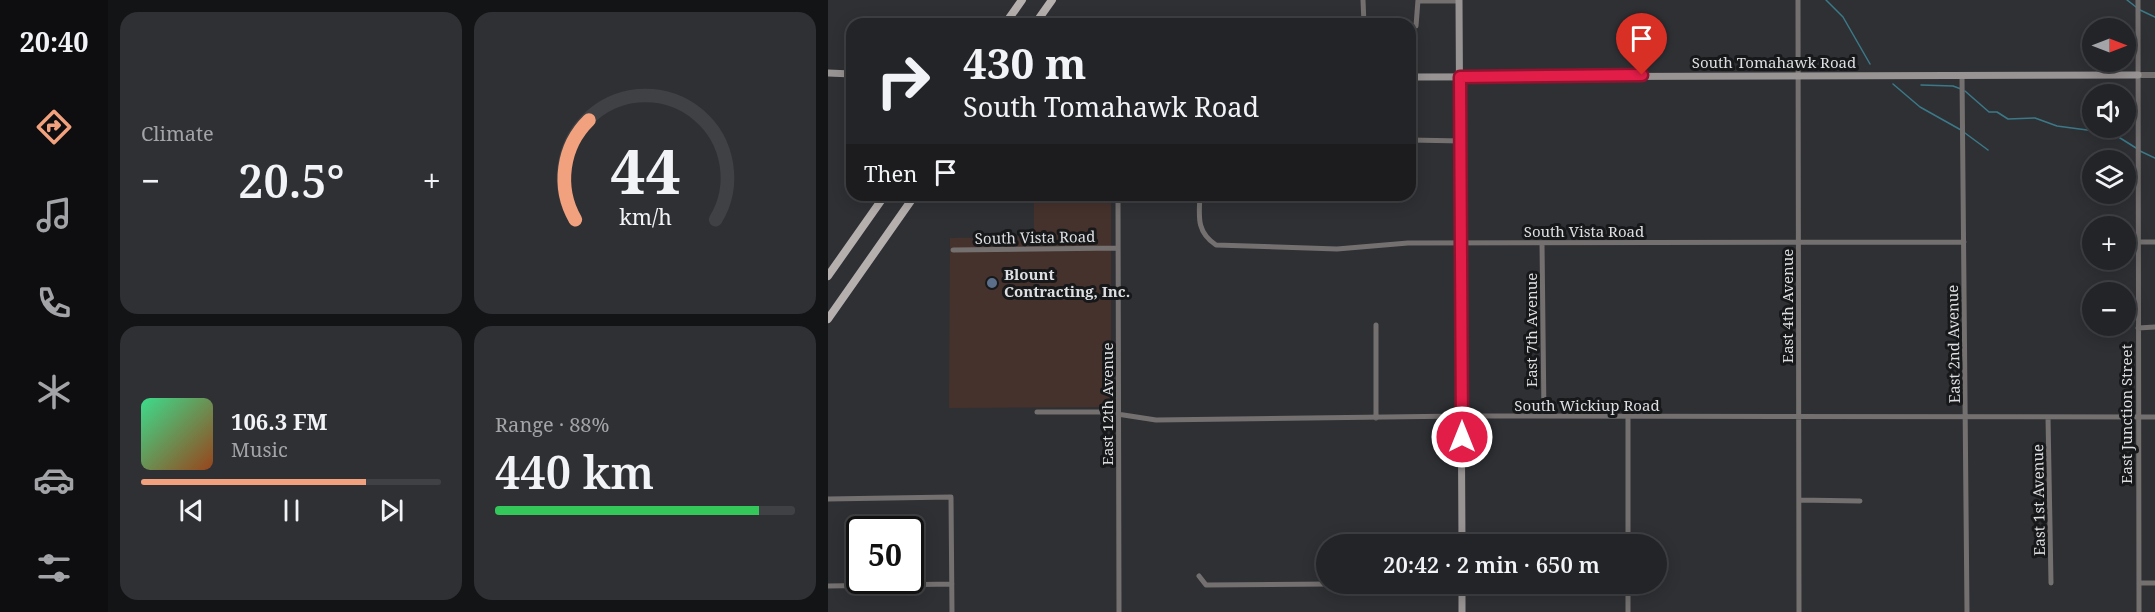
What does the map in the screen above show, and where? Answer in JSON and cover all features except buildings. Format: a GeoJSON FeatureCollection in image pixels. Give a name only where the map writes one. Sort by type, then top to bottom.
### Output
{"type":"FeatureCollection","features":[{"type":"Feature","properties":{"kind":"main road"},"geometry":{"type":"LineString","coordinates":[[1009,18],[1022,0]]}},
{"type":"Feature","properties":{"kind":"main road"},"geometry":{"type":"LineString","coordinates":[[1039,18],[1052,0]]}},
{"type":"Feature","properties":{"kind":"main road"},"geometry":{"type":"LineString","coordinates":[[1459,1],[1462,141],[1462,534]]}},
{"type":"Feature","properties":{"kind":"main road"},"geometry":{"type":"LineString","coordinates":[[828,73],[846,74]]}},
{"type":"Feature","properties":{"kind":"main road","name":"South Tomahawk Road"},"geometry":{"type":"LineString","coordinates":[[1416,77],[2138,75]]}},
{"type":"Feature","properties":{"kind":"main road"},"geometry":{"type":"LineString","coordinates":[[828,276],[881,201]]}},
{"type":"Feature","properties":{"kind":"main road"},"geometry":{"type":"LineString","coordinates":[[828,319],[911,201]]}},
{"type":"Feature","properties":{"kind":"main road"},"geometry":{"type":"LineString","coordinates":[[1462,594],[1462,612]]}},
{"type":"Feature","properties":{"kind":"street"},"geometry":{"type":"LineString","coordinates":[[1363,0],[1364,18]]}},
{"type":"Feature","properties":{"kind":"street"},"geometry":{"type":"LineString","coordinates":[[1416,26],[1418,0],[1459,1]]}},
{"type":"Feature","properties":{"kind":"street","name":"East 4th Avenue"},"geometry":{"type":"LineString","coordinates":[[1798,0],[1799,612]]}},
{"type":"Feature","properties":{"kind":"street","name":"East Junction Street"},"geometry":{"type":"LineString","coordinates":[[2138,0],[2139,612]]}},
{"type":"Feature","properties":{"kind":"street"},"geometry":{"type":"LineString","coordinates":[[2138,75],[2155,75]]}},
{"type":"Feature","properties":{"kind":"street","name":"East 2nd Avenue"},"geometry":{"type":"LineString","coordinates":[[1962,76],[1966,612]]}},
{"type":"Feature","properties":{"kind":"street"},"geometry":{"type":"LineString","coordinates":[[1416,140],[1462,141]]}},
{"type":"Feature","properties":{"kind":"street","name":"East 12th Avenue"},"geometry":{"type":"LineString","coordinates":[[1118,201],[1119,612]]}},
{"type":"Feature","properties":{"kind":"street","name":"South Vista Road"},"geometry":{"type":"LineString","coordinates":[[1200,201],[1199,226],[1207,239],[1216,245],[1337,249],[1408,243],[1964,242]]}},
{"type":"Feature","properties":{"kind":"street"},"geometry":{"type":"LineString","coordinates":[[2138,242],[2155,242]]}},
{"type":"Feature","properties":{"kind":"street","name":"East 7th Avenue"},"geometry":{"type":"LineString","coordinates":[[1542,243],[1544,417]]}},
{"type":"Feature","properties":{"kind":"street","name":"South Vista Road"},"geometry":{"type":"LineString","coordinates":[[953,250],[1118,248]]}},
{"type":"Feature","properties":{"kind":"street"},"geometry":{"type":"LineString","coordinates":[[1376,325],[1376,418]]}},
{"type":"Feature","properties":{"kind":"street"},"geometry":{"type":"LineString","coordinates":[[2138,327],[2155,327]]}},
{"type":"Feature","properties":{"kind":"street","name":"South Wickiup Road"},"geometry":{"type":"LineString","coordinates":[[1037,412],[1119,414],[1156,420],[1462,416],[2155,417]]}},
{"type":"Feature","properties":{"kind":"street"},"geometry":{"type":"LineString","coordinates":[[1628,417],[1628,534]]}},
{"type":"Feature","properties":{"kind":"street","name":"East 1st Avenue"},"geometry":{"type":"LineString","coordinates":[[2048,417],[2051,583]]}},
{"type":"Feature","properties":{"kind":"street"},"geometry":{"type":"LineString","coordinates":[[828,499],[951,497],[952,612]]}},
{"type":"Feature","properties":{"kind":"street"},"geometry":{"type":"LineString","coordinates":[[1799,500],[1860,501]]}},
{"type":"Feature","properties":{"kind":"street"},"geometry":{"type":"LineString","coordinates":[[1199,576],[1206,585],[1316,584]]}},
{"type":"Feature","properties":{"kind":"street"},"geometry":{"type":"LineString","coordinates":[[2139,583],[2155,583]]}},
{"type":"Feature","properties":{"kind":"street"},"geometry":{"type":"LineString","coordinates":[[828,586],[952,584]]}},
{"type":"Feature","properties":{"kind":"street"},"geometry":{"type":"LineString","coordinates":[[1628,594],[1628,612]]}},
{"type":"Feature","properties":{"kind":"shaded area"},"geometry":{"type":"Polygon","coordinates":[[[1034,201],[1111,201],[1111,407],[949,408],[950,238],[1034,237],[1034,201]]]}},
{"type":"Feature","properties":{"kind":"waterway"},"geometry":{"type":"LineString","coordinates":[[1826,0],[1843,17],[1870,64]]}},
{"type":"Feature","properties":{"kind":"waterway"},"geometry":{"type":"LineString","coordinates":[[2127,0],[2136,7]]}},
{"type":"Feature","properties":{"kind":"waterway"},"geometry":{"type":"LineString","coordinates":[[2140,10],[2155,17]]}},
{"type":"Feature","properties":{"kind":"waterway"},"geometry":{"type":"LineString","coordinates":[[1893,84],[1920,107],[1961,130]]}},
{"type":"Feature","properties":{"kind":"waterway"},"geometry":{"type":"LineString","coordinates":[[1921,85],[1953,86],[1961,89]]}},
{"type":"Feature","properties":{"kind":"waterway"},"geometry":{"type":"LineString","coordinates":[[1965,91],[1989,112],[1997,112],[2008,119],[2035,118],[2057,126],[2102,132],[2117,136],[2136,148]]}},
{"type":"Feature","properties":{"kind":"waterway"},"geometry":{"type":"LineString","coordinates":[[1965,133],[1988,150]]}},
{"type":"Feature","properties":{"kind":"waterway"},"geometry":{"type":"LineString","coordinates":[[2140,151],[2155,158]]}},
{"type":"Feature","properties":{"kind":"place","name":"Blount Contracting, Inc."},"geometry":{"type":"Point","coordinates":[992,283]}},
{"type":"Feature","properties":{"kind":"route"},"geometry":{"type":"LineString","coordinates":[[1462,437],[1460,77],[1642,75]]}}]}
